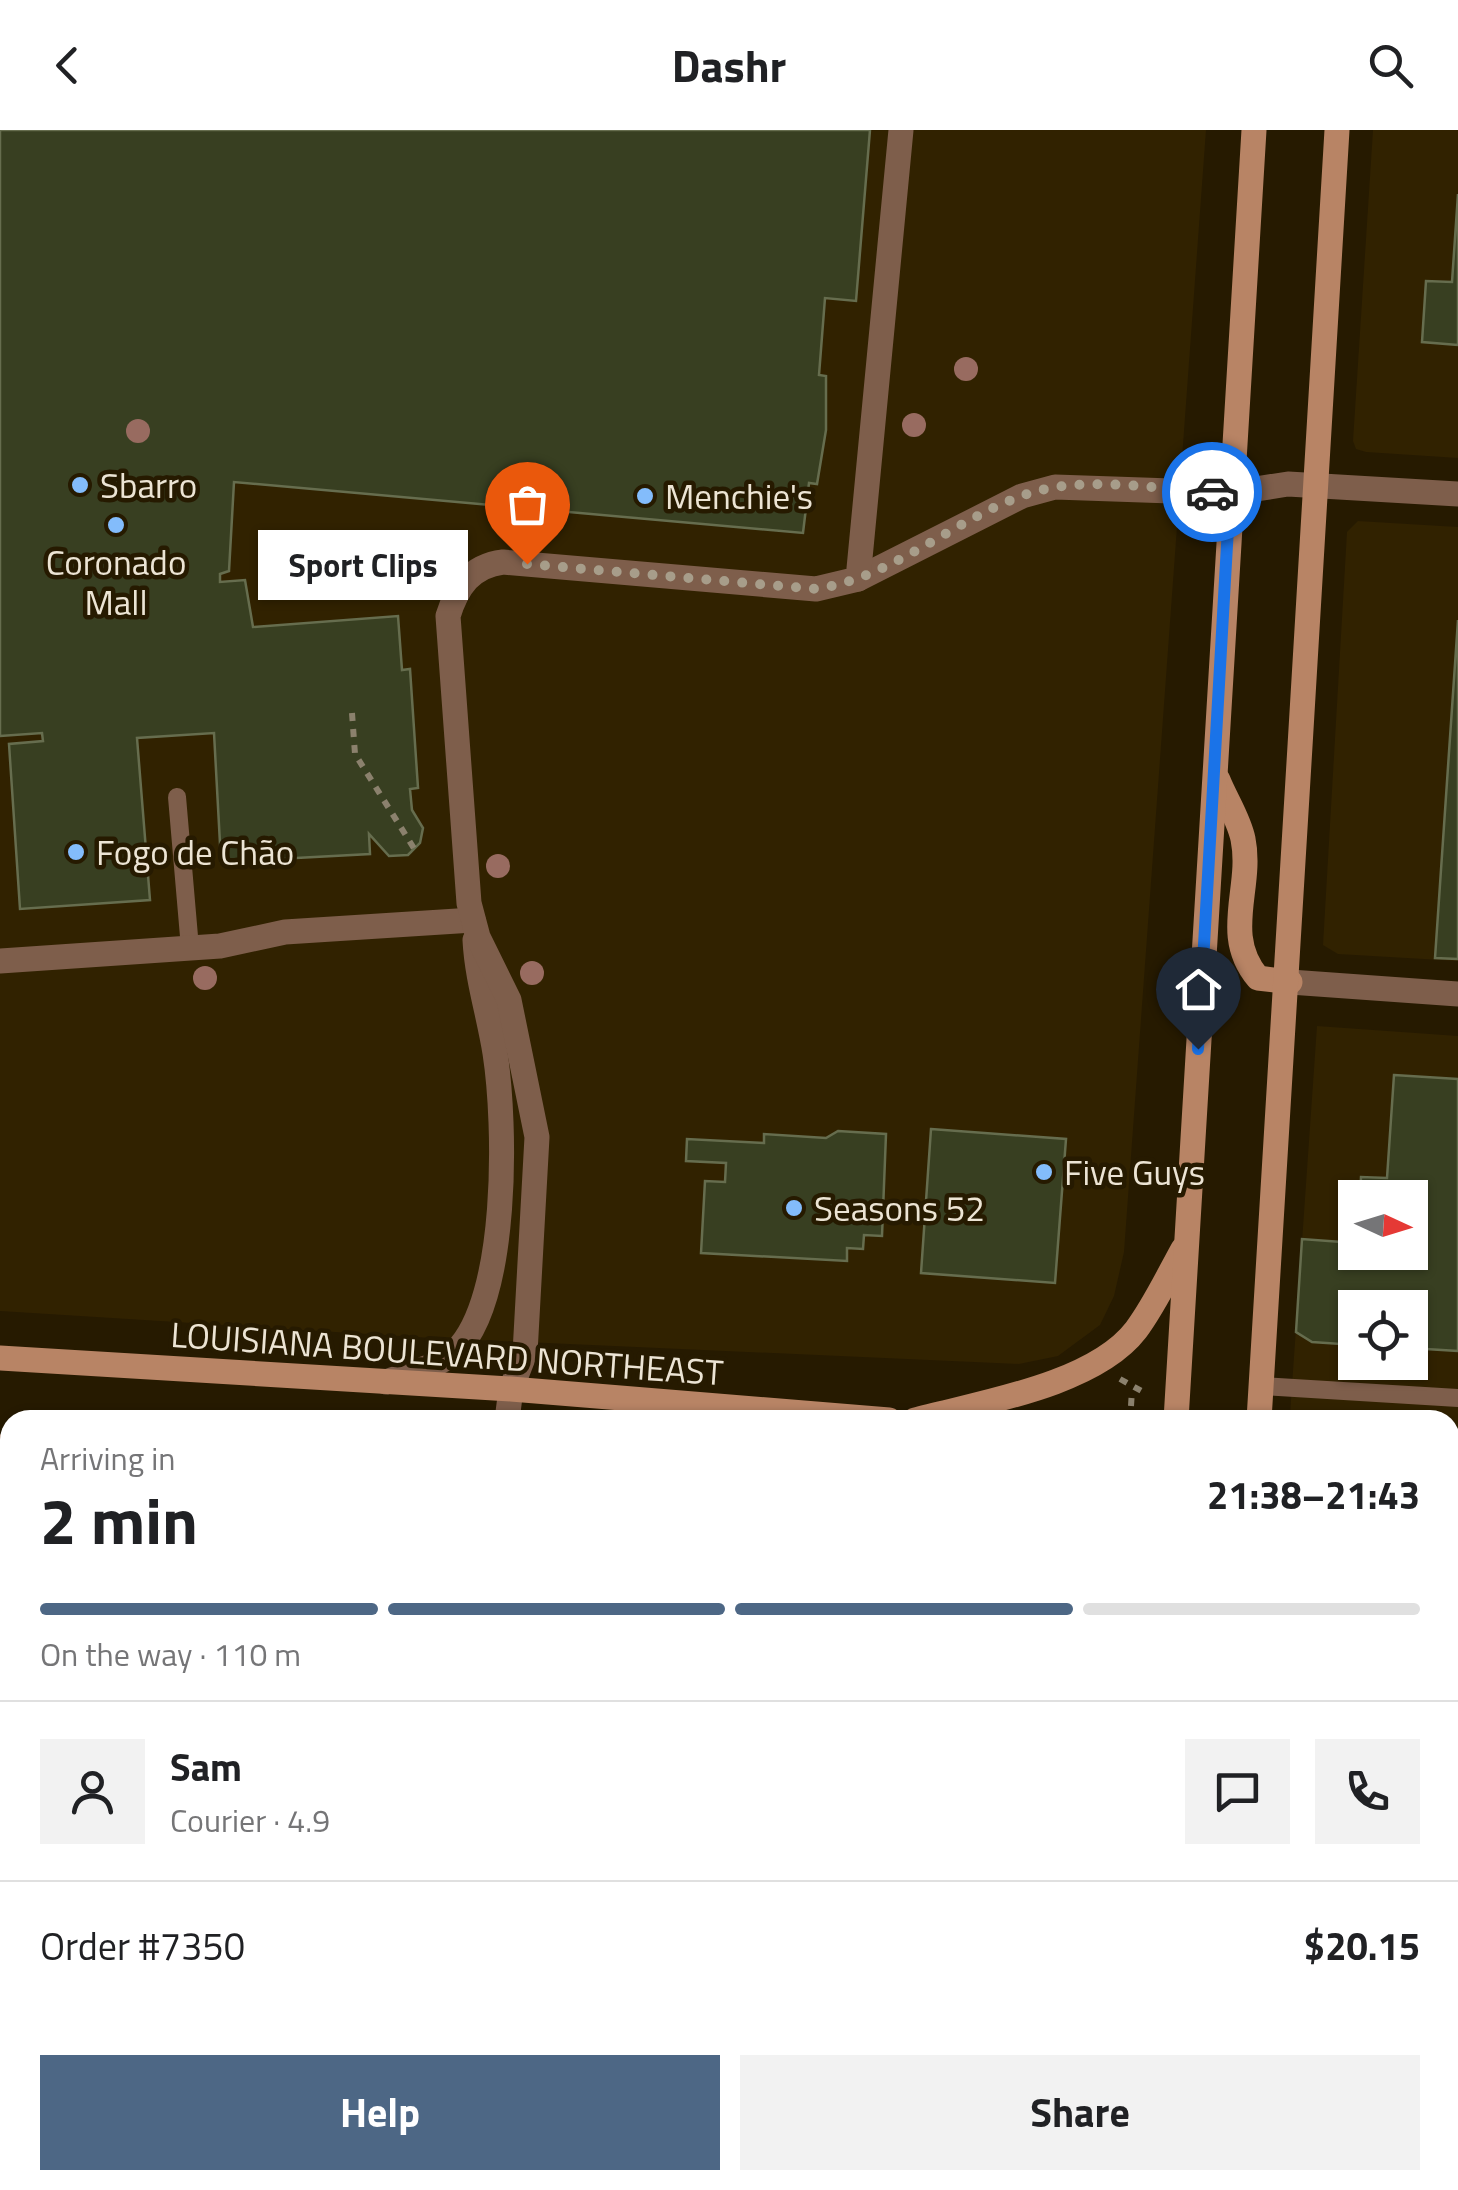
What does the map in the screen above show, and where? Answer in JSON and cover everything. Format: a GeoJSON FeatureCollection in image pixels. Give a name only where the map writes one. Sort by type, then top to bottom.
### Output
{"type":"FeatureCollection","features":[{"type":"Feature","properties":{"kind":"main road"},"geometry":{"type":"LineString","coordinates":[[1177,1410],[1254,130]]}},
{"type":"Feature","properties":{"kind":"main road"},"geometry":{"type":"LineString","coordinates":[[1260,1410],[1290,982],[1313,486],[1337,130]]}},
{"type":"Feature","properties":{"kind":"main road"},"geometry":{"type":"LineString","coordinates":[[1216,775],[1243,840],[1238,938],[1246,964],[1258,978],[1290,982]]}},
{"type":"Feature","properties":{"kind":"main road"},"geometry":{"type":"LineString","coordinates":[[950,1410],[1060,1378],[1113,1353],[1136,1330],[1186,1245]]}},
{"type":"Feature","properties":{"kind":"main road","name":"LOUISIANA BOULEVARD NORTHEAST"},"geometry":{"type":"LineString","coordinates":[[0,1358],[763,1410]]}},
{"type":"Feature","properties":{"kind":"street"},"geometry":{"type":"LineString","coordinates":[[858,579],[901,130]]}},
{"type":"Feature","properties":{"kind":"street"},"geometry":{"type":"LineString","coordinates":[[386,1382],[453,1354],[473,1331],[491,1282],[498,1224],[496,1056],[476,967],[447,633],[453,600],[474,572],[503,562],[816,589],[858,579],[1038,491],[1092,486],[1230,493],[1270,484],[1458,494]]}},
{"type":"Feature","properties":{"kind":"street"},"geometry":{"type":"LineString","coordinates":[[0,962],[190,948],[285,932],[474,920]]}},
{"type":"Feature","properties":{"kind":"street"},"geometry":{"type":"LineString","coordinates":[[474,920],[509,1000],[537,1137],[525,1353],[511,1390],[508,1410]]}},
{"type":"Feature","properties":{"kind":"street"},"geometry":{"type":"LineString","coordinates":[[1290,982],[1458,994]]}},
{"type":"Feature","properties":{"kind":"lane"},"geometry":{"type":"LineString","coordinates":[[177,796],[190,948]]}},
{"type":"Feature","properties":{"kind":"lane"},"geometry":{"type":"LineString","coordinates":[[1262,1386],[1458,1398]]}},
{"type":"Feature","properties":{"kind":"path"},"geometry":{"type":"LineString","coordinates":[[352,713],[355,754],[415,850]]}},
{"type":"Feature","properties":{"kind":"path"},"geometry":{"type":"LineString","coordinates":[[1115,1375],[1132,1390],[1146,1394]]}},
{"type":"Feature","properties":{"kind":"path"},"geometry":{"type":"LineString","coordinates":[[1131,1406],[1132,1390]]}},
{"type":"Feature","properties":{"kind":"shaded area"},"geometry":{"type":"Polygon","coordinates":[[[0,130],[1206,130],[1124,1252],[1114,1296],[1100,1325],[1058,1356],[1019,1364],[432,1338],[0,1311],[0,130]]]}},
{"type":"Feature","properties":{"kind":"shaded area"},"geometry":{"type":"Polygon","coordinates":[[[1373,130],[1458,130],[1458,458],[1366,452],[1356,449],[1353,441],[1373,130]]]}},
{"type":"Feature","properties":{"kind":"shaded area"},"geometry":{"type":"Polygon","coordinates":[[[1358,521],[1458,527],[1458,961],[1338,954],[1323,945],[1347,532],[1358,521]]]}},
{"type":"Feature","properties":{"kind":"shaded area"},"geometry":{"type":"Polygon","coordinates":[[[1317,1026],[1458,1036],[1458,1410],[1290,1410],[1317,1026]]]}},
{"type":"Feature","properties":{"kind":"building","name":"Coronado Mall"},"geometry":{"type":"Polygon","coordinates":[[[0,130],[870,130],[856,301],[825,298],[819,375],[826,376],[826,430],[817,484],[809,483],[803,533],[234,482],[229,571],[220,574],[220,582],[245,580],[253,627],[398,616],[402,670],[410,669],[418,788],[410,789],[412,810],[423,828],[420,843],[408,855],[389,856],[369,834],[370,854],[221,862],[214,733],[137,738],[150,900],[20,909],[9,744],[43,741],[42,733],[0,736],[0,130]]]}},
{"type":"Feature","properties":{"kind":"building"},"geometry":{"type":"Polygon","coordinates":[[[1458,194],[1458,345],[1422,342],[1426,281],[1452,282],[1458,194]]]}},
{"type":"Feature","properties":{"kind":"building"},"geometry":{"type":"Polygon","coordinates":[[[1458,620],[1458,959],[1435,958],[1458,620]]]}},
{"type":"Feature","properties":{"kind":"building"},"geometry":{"type":"Polygon","coordinates":[[[1394,1075],[1458,1079],[1458,1351],[1428,1349],[1428,1290],[1338,1290],[1338,1344],[1312,1342],[1296,1332],[1302,1239],[1338,1242],[1338,1270],[1428,1270],[1428,1180],[1361,1180],[1387,1178],[1394,1075]]]}},
{"type":"Feature","properties":{"kind":"building"},"geometry":{"type":"Polygon","coordinates":[[[931,1129],[1066,1139],[1055,1283],[921,1273],[931,1129]]]}},
{"type":"Feature","properties":{"kind":"building","name":"Seasons 52"},"geometry":{"type":"Polygon","coordinates":[[[838,1131],[886,1134],[882,1236],[864,1235],[863,1249],[847,1248],[847,1261],[701,1253],[705,1181],[725,1182],[726,1163],[686,1161],[687,1139],[764,1143],[764,1134],[826,1138],[838,1131]]]}},
{"type":"Feature","properties":{"kind":"way so far"},"geometry":{"type":"LineString","coordinates":[[527,564],[816,589],[858,579],[1038,491],[1092,486],[1212,492]]}},
{"type":"Feature","properties":{"kind":"place","name":"Sbarro"},"geometry":{"type":"Point","coordinates":[80,485]}},
{"type":"Feature","properties":{"kind":"place","name":"Menchie's"},"geometry":{"type":"Point","coordinates":[645,496]}},
{"type":"Feature","properties":{"kind":"place","name":"Coronado Mall"},"geometry":{"type":"Point","coordinates":[116,525]}},
{"type":"Feature","properties":{"kind":"place","name":"Sport Clips"},"geometry":{"type":"Point","coordinates":[527,564]}},
{"type":"Feature","properties":{"kind":"place","name":"Fogo de Chão"},"geometry":{"type":"Point","coordinates":[76,852]}},
{"type":"Feature","properties":{"kind":"place","name":"Five Guys"},"geometry":{"type":"Point","coordinates":[1044,1172]}},
{"type":"Feature","properties":{"kind":"place","name":"Seasons 52"},"geometry":{"type":"Point","coordinates":[794,1208]}},
{"type":"Feature","properties":{"kind":"route"},"geometry":{"type":"LineString","coordinates":[[1198,1049],[1230,493],[1212,492]]}}]}
